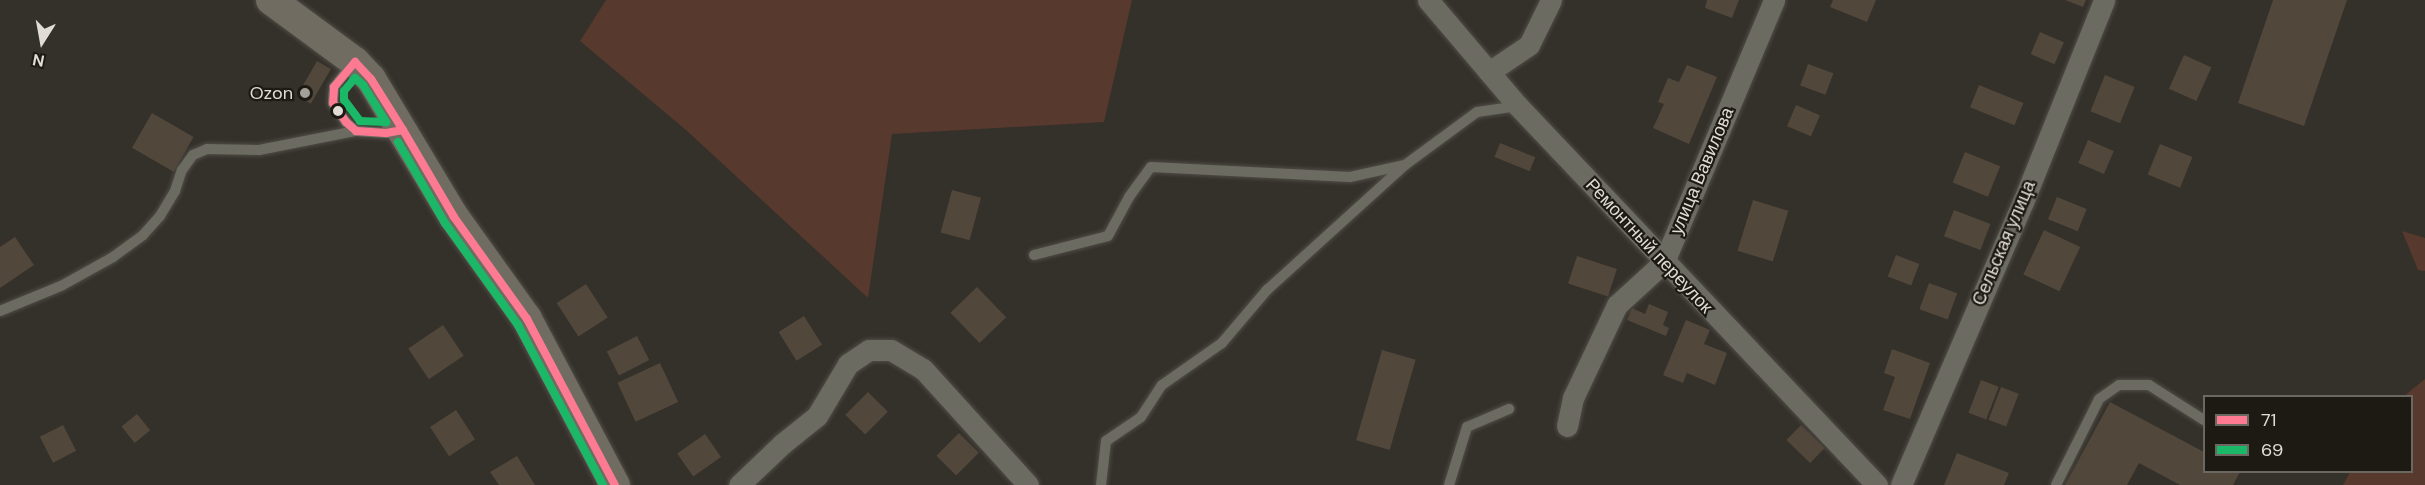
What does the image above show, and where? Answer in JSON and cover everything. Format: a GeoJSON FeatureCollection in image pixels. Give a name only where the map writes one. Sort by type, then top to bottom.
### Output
{"type":"FeatureCollection","features":[{"type":"Feature","properties":{"kind":"street"},"geometry":{"type":"LineString","coordinates":[[271,0],[354,62],[371,79],[454,217],[527,319],[615,485]]}},
{"type":"Feature","properties":{"kind":"street","name":"Ремонтный переулок"},"geometry":{"type":"LineString","coordinates":[[1428,0],[1518,106],[1877,485]]}},
{"type":"Feature","properties":{"kind":"street"},"geometry":{"type":"LineString","coordinates":[[1489,72],[1529,45],[1551,0]]}},
{"type":"Feature","properties":{"kind":"street","name":"улица Вавилова"},"geometry":{"type":"LineString","coordinates":[[1567,426],[1573,398],[1617,305],[1664,262],[1774,0]]}},
{"type":"Feature","properties":{"kind":"street","name":"Сельская улица"},"geometry":{"type":"LineString","coordinates":[[1901,485],[2023,202],[2104,0]]}},
{"type":"Feature","properties":{"kind":"street"},"geometry":{"type":"LineString","coordinates":[[739,485],[782,444],[817,416],[848,364],[869,351],[891,350],[923,369],[1028,485]]}},
{"type":"Feature","properties":{"kind":"lane"},"geometry":{"type":"LineString","coordinates":[[354,62],[334,87],[333,103],[346,122],[356,131]]}},
{"type":"Feature","properties":{"kind":"lane"},"geometry":{"type":"LineString","coordinates":[[1101,485],[1106,441],[1141,417],[1162,385],[1222,344],[1267,290],[1405,165],[1477,112],[1518,106]]}},
{"type":"Feature","properties":{"kind":"lane"},"geometry":{"type":"LineString","coordinates":[[0,311],[61,286],[113,257],[143,235],[160,216],[175,191],[182,170],[193,155],[207,150],[259,150],[356,131],[386,133],[403,130]]}},
{"type":"Feature","properties":{"kind":"lane"},"geometry":{"type":"LineString","coordinates":[[1034,255],[1108,236],[1129,197],[1151,167],[1350,177],[1405,165]]}},
{"type":"Feature","properties":{"kind":"lane"},"geometry":{"type":"LineString","coordinates":[[2056,485],[2099,399],[2119,385],[2149,385],[2203,419]]}},
{"type":"Feature","properties":{"kind":"lane"},"geometry":{"type":"LineString","coordinates":[[1449,485],[1467,427],[1509,410]]}},
{"type":"Feature","properties":{"kind":"shaded area"},"geometry":{"type":"Polygon","coordinates":[[[606,0],[1132,0],[1104,122],[892,134],[868,298],[686,130],[580,41],[606,0]]]}},
{"type":"Feature","properties":{"kind":"shaded area"},"geometry":{"type":"Polygon","coordinates":[[[2402,231],[2425,238],[2425,271],[2418,270],[2402,231]]]}},
{"type":"Feature","properties":{"kind":"shaded area"},"geometry":{"type":"Polygon","coordinates":[[[2425,379],[2425,485],[2343,485],[2349,473],[2413,473],[2413,395],[2405,395],[2425,379]]]}},
{"type":"Feature","properties":{"kind":"building"},"geometry":{"type":"Polygon","coordinates":[[[1707,0],[1739,0],[1732,18],[1705,8],[1707,0]]]}},
{"type":"Feature","properties":{"kind":"building"},"geometry":{"type":"Polygon","coordinates":[[[1833,0],[1876,0],[1867,22],[1830,7],[1833,0]]]}},
{"type":"Feature","properties":{"kind":"building"},"geometry":{"type":"Polygon","coordinates":[[[2065,0],[2086,0],[2083,7],[2065,0]]]}},
{"type":"Feature","properties":{"kind":"building"},"geometry":{"type":"Polygon","coordinates":[[[2273,0],[2347,0],[2304,126],[2238,103],[2273,0]]]}},
{"type":"Feature","properties":{"kind":"building"},"geometry":{"type":"Polygon","coordinates":[[[2040,32],[2064,42],[2055,64],[2031,54],[2040,32]]]}},
{"type":"Feature","properties":{"kind":"building"},"geometry":{"type":"Polygon","coordinates":[[[2184,55],[2211,67],[2196,101],[2169,89],[2184,55]]]}},
{"type":"Feature","properties":{"kind":"building"},"geometry":{"type":"Polygon","coordinates":[[[317,61],[331,69],[311,104],[297,96],[317,61]]]}},
{"type":"Feature","properties":{"kind":"building"},"geometry":{"type":"Polygon","coordinates":[[[1808,64],[1833,73],[1826,95],[1800,86],[1808,64]]]}},
{"type":"Feature","properties":{"kind":"building"},"geometry":{"type":"Polygon","coordinates":[[[1687,65],[1717,77],[1689,144],[1653,128],[1664,104],[1658,102],[1668,78],[1679,82],[1687,65]]]}},
{"type":"Feature","properties":{"kind":"building"},"geometry":{"type":"Polygon","coordinates":[[[2105,75],[2135,87],[2120,123],[2090,111],[2105,75]]]}},
{"type":"Feature","properties":{"kind":"building"},"geometry":{"type":"Polygon","coordinates":[[[1979,85],[2024,103],[2015,125],[1970,107],[1979,85]]]}},
{"type":"Feature","properties":{"kind":"building"},"geometry":{"type":"Polygon","coordinates":[[[1796,105],[1820,115],[1811,136],[1787,126],[1796,105]]]}},
{"type":"Feature","properties":{"kind":"building"},"geometry":{"type":"Polygon","coordinates":[[[152,113],[194,137],[174,172],[132,148],[152,113]]]}},
{"type":"Feature","properties":{"kind":"building"},"geometry":{"type":"Polygon","coordinates":[[[2088,140],[2114,151],[2104,174],[2078,163],[2088,140]]]}},
{"type":"Feature","properties":{"kind":"building"},"geometry":{"type":"Polygon","coordinates":[[[1500,143],[1535,157],[1530,171],[1494,157],[1500,143]]]}},
{"type":"Feature","properties":{"kind":"building"},"geometry":{"type":"Polygon","coordinates":[[[2160,144],[2192,157],[2180,188],[2148,175],[2160,144]]]}},
{"type":"Feature","properties":{"kind":"building"},"geometry":{"type":"Polygon","coordinates":[[[1965,152],[2000,166],[1988,197],[1953,183],[1965,152]]]}},
{"type":"Feature","properties":{"kind":"building"},"geometry":{"type":"Polygon","coordinates":[[[952,190],[981,198],[970,240],[941,233],[952,190]]]}},
{"type":"Feature","properties":{"kind":"building"},"geometry":{"type":"Polygon","coordinates":[[[2057,197],[2087,209],[2078,231],[2048,219],[2057,197]]]}},
{"type":"Feature","properties":{"kind":"building"},"geometry":{"type":"Polygon","coordinates":[[[1753,200],[1788,211],[1773,262],[1738,251],[1753,200]]]}},
{"type":"Feature","properties":{"kind":"building"},"geometry":{"type":"Polygon","coordinates":[[[1954,210],[1990,224],[1980,250],[1944,236],[1954,210]]]}},
{"type":"Feature","properties":{"kind":"building"},"geometry":{"type":"Polygon","coordinates":[[[2044,230],[2080,247],[2060,291],[2023,274],[2044,230]]]}},
{"type":"Feature","properties":{"kind":"building"},"geometry":{"type":"Polygon","coordinates":[[[15,237],[34,265],[0,288],[0,247],[15,237]]]}},
{"type":"Feature","properties":{"kind":"building"},"geometry":{"type":"Polygon","coordinates":[[[1896,255],[1919,264],[1911,285],[1888,276],[1896,255]]]}},
{"type":"Feature","properties":{"kind":"building"},"geometry":{"type":"Polygon","coordinates":[[[1577,256],[1617,269],[1608,297],[1568,284],[1577,256]]]}},
{"type":"Feature","properties":{"kind":"building"},"geometry":{"type":"Polygon","coordinates":[[[1929,283],[1957,293],[1948,320],[1919,309],[1929,283]]]}},
{"type":"Feature","properties":{"kind":"building"},"geometry":{"type":"Polygon","coordinates":[[[586,284],[608,318],[578,337],[557,303],[586,284]]]}},
{"type":"Feature","properties":{"kind":"building"},"geometry":{"type":"Polygon","coordinates":[[[977,287],[1006,317],[980,343],[950,313],[977,287]]]}},
{"type":"Feature","properties":{"kind":"building"},"geometry":{"type":"Polygon","coordinates":[[[1649,304],[1668,312],[1663,325],[1669,328],[1666,336],[1627,320],[1632,308],[1645,314],[1649,304]]]}},
{"type":"Feature","properties":{"kind":"building"},"geometry":{"type":"Polygon","coordinates":[[[804,316],[822,345],[797,361],[779,332],[804,316]]]}},
{"type":"Feature","properties":{"kind":"building"},"geometry":{"type":"Polygon","coordinates":[[[1686,320],[1710,330],[1704,344],[1727,353],[1715,385],[1687,373],[1683,383],[1663,375],[1686,320]]]}},
{"type":"Feature","properties":{"kind":"building"},"geometry":{"type":"Polygon","coordinates":[[[443,325],[464,356],[429,379],[408,348],[443,325]]]}},
{"type":"Feature","properties":{"kind":"building"},"geometry":{"type":"Polygon","coordinates":[[[637,336],[649,360],[619,375],[607,351],[637,336]]]}},
{"type":"Feature","properties":{"kind":"building"},"geometry":{"type":"Polygon","coordinates":[[[1892,349],[1930,363],[1910,419],[1883,410],[1895,377],[1884,373],[1892,349]]]}},
{"type":"Feature","properties":{"kind":"building"},"geometry":{"type":"Polygon","coordinates":[[[1382,350],[1416,360],[1390,450],[1356,440],[1382,350]]]}},
{"type":"Feature","properties":{"kind":"building"},"geometry":{"type":"Polygon","coordinates":[[[660,363],[678,402],[636,422],[617,383],[660,363]]]}},
{"type":"Feature","properties":{"kind":"building"},"geometry":{"type":"Polygon","coordinates":[[[1981,380],[1999,387],[1986,419],[1968,413],[1981,380]]]}},
{"type":"Feature","properties":{"kind":"building"},"geometry":{"type":"Polygon","coordinates":[[[2001,387],[2019,394],[2006,426],[1988,420],[2001,387]]]}},
{"type":"Feature","properties":{"kind":"building"},"geometry":{"type":"Polygon","coordinates":[[[868,392],[888,412],[865,434],[845,415],[868,392]]]}},
{"type":"Feature","properties":{"kind":"building"},"geometry":{"type":"Polygon","coordinates":[[[2110,402],[2203,451],[2203,473],[2239,473],[2233,485],[2180,485],[2139,463],[2127,485],[2065,485],[2110,402]]]}},
{"type":"Feature","properties":{"kind":"building"},"geometry":{"type":"Polygon","coordinates":[[[456,410],[475,439],[449,456],[430,427],[456,410]]]}},
{"type":"Feature","properties":{"kind":"building"},"geometry":{"type":"Polygon","coordinates":[[[137,414],[150,430],[135,443],[121,427],[137,414]]]}},
{"type":"Feature","properties":{"kind":"building"},"geometry":{"type":"Polygon","coordinates":[[[63,425],[76,451],[53,463],[40,437],[63,425]]]}},
{"type":"Feature","properties":{"kind":"building"},"geometry":{"type":"Polygon","coordinates":[[[1801,425],[1825,448],[1810,463],[1786,440],[1801,425]]]}},
{"type":"Feature","properties":{"kind":"building"},"geometry":{"type":"Polygon","coordinates":[[[959,433],[979,453],[956,475],[936,456],[959,433]]]}},
{"type":"Feature","properties":{"kind":"building"},"geometry":{"type":"Polygon","coordinates":[[[705,434],[721,457],[693,476],[677,454],[705,434]]]}},
{"type":"Feature","properties":{"kind":"building"},"geometry":{"type":"Polygon","coordinates":[[[1957,453],[2009,473],[2004,485],[1944,485],[1957,453]]]}},
{"type":"Feature","properties":{"kind":"building"},"geometry":{"type":"Polygon","coordinates":[[[517,456],[535,485],[499,485],[490,472],[517,456]]]}},
{"type":"Feature","properties":{"kind":"transit line","name":"71"},"geometry":{"type":"LineString","coordinates":[[355,62],[371,79],[403,130],[386,133],[356,131],[346,122],[333,103],[334,87],[355,62]]}},
{"type":"Feature","properties":{"kind":"transit line","name":"69"},"geometry":{"type":"LineString","coordinates":[[355,78],[363,85],[386,122],[360,121],[344,100],[344,91],[355,78]]}},
{"type":"Feature","properties":{"kind":"transit line","name":"71"},"geometry":{"type":"LineString","coordinates":[[403,130],[454,217],[527,319],[615,485]]}},
{"type":"Feature","properties":{"kind":"transit line","name":"69"},"geometry":{"type":"LineString","coordinates":[[398,142],[445,223],[518,325],[603,485]]}},
{"type":"Feature","properties":{"kind":"place","name":"Ozon"},"geometry":{"type":"Point","coordinates":[305,93]}}]}
